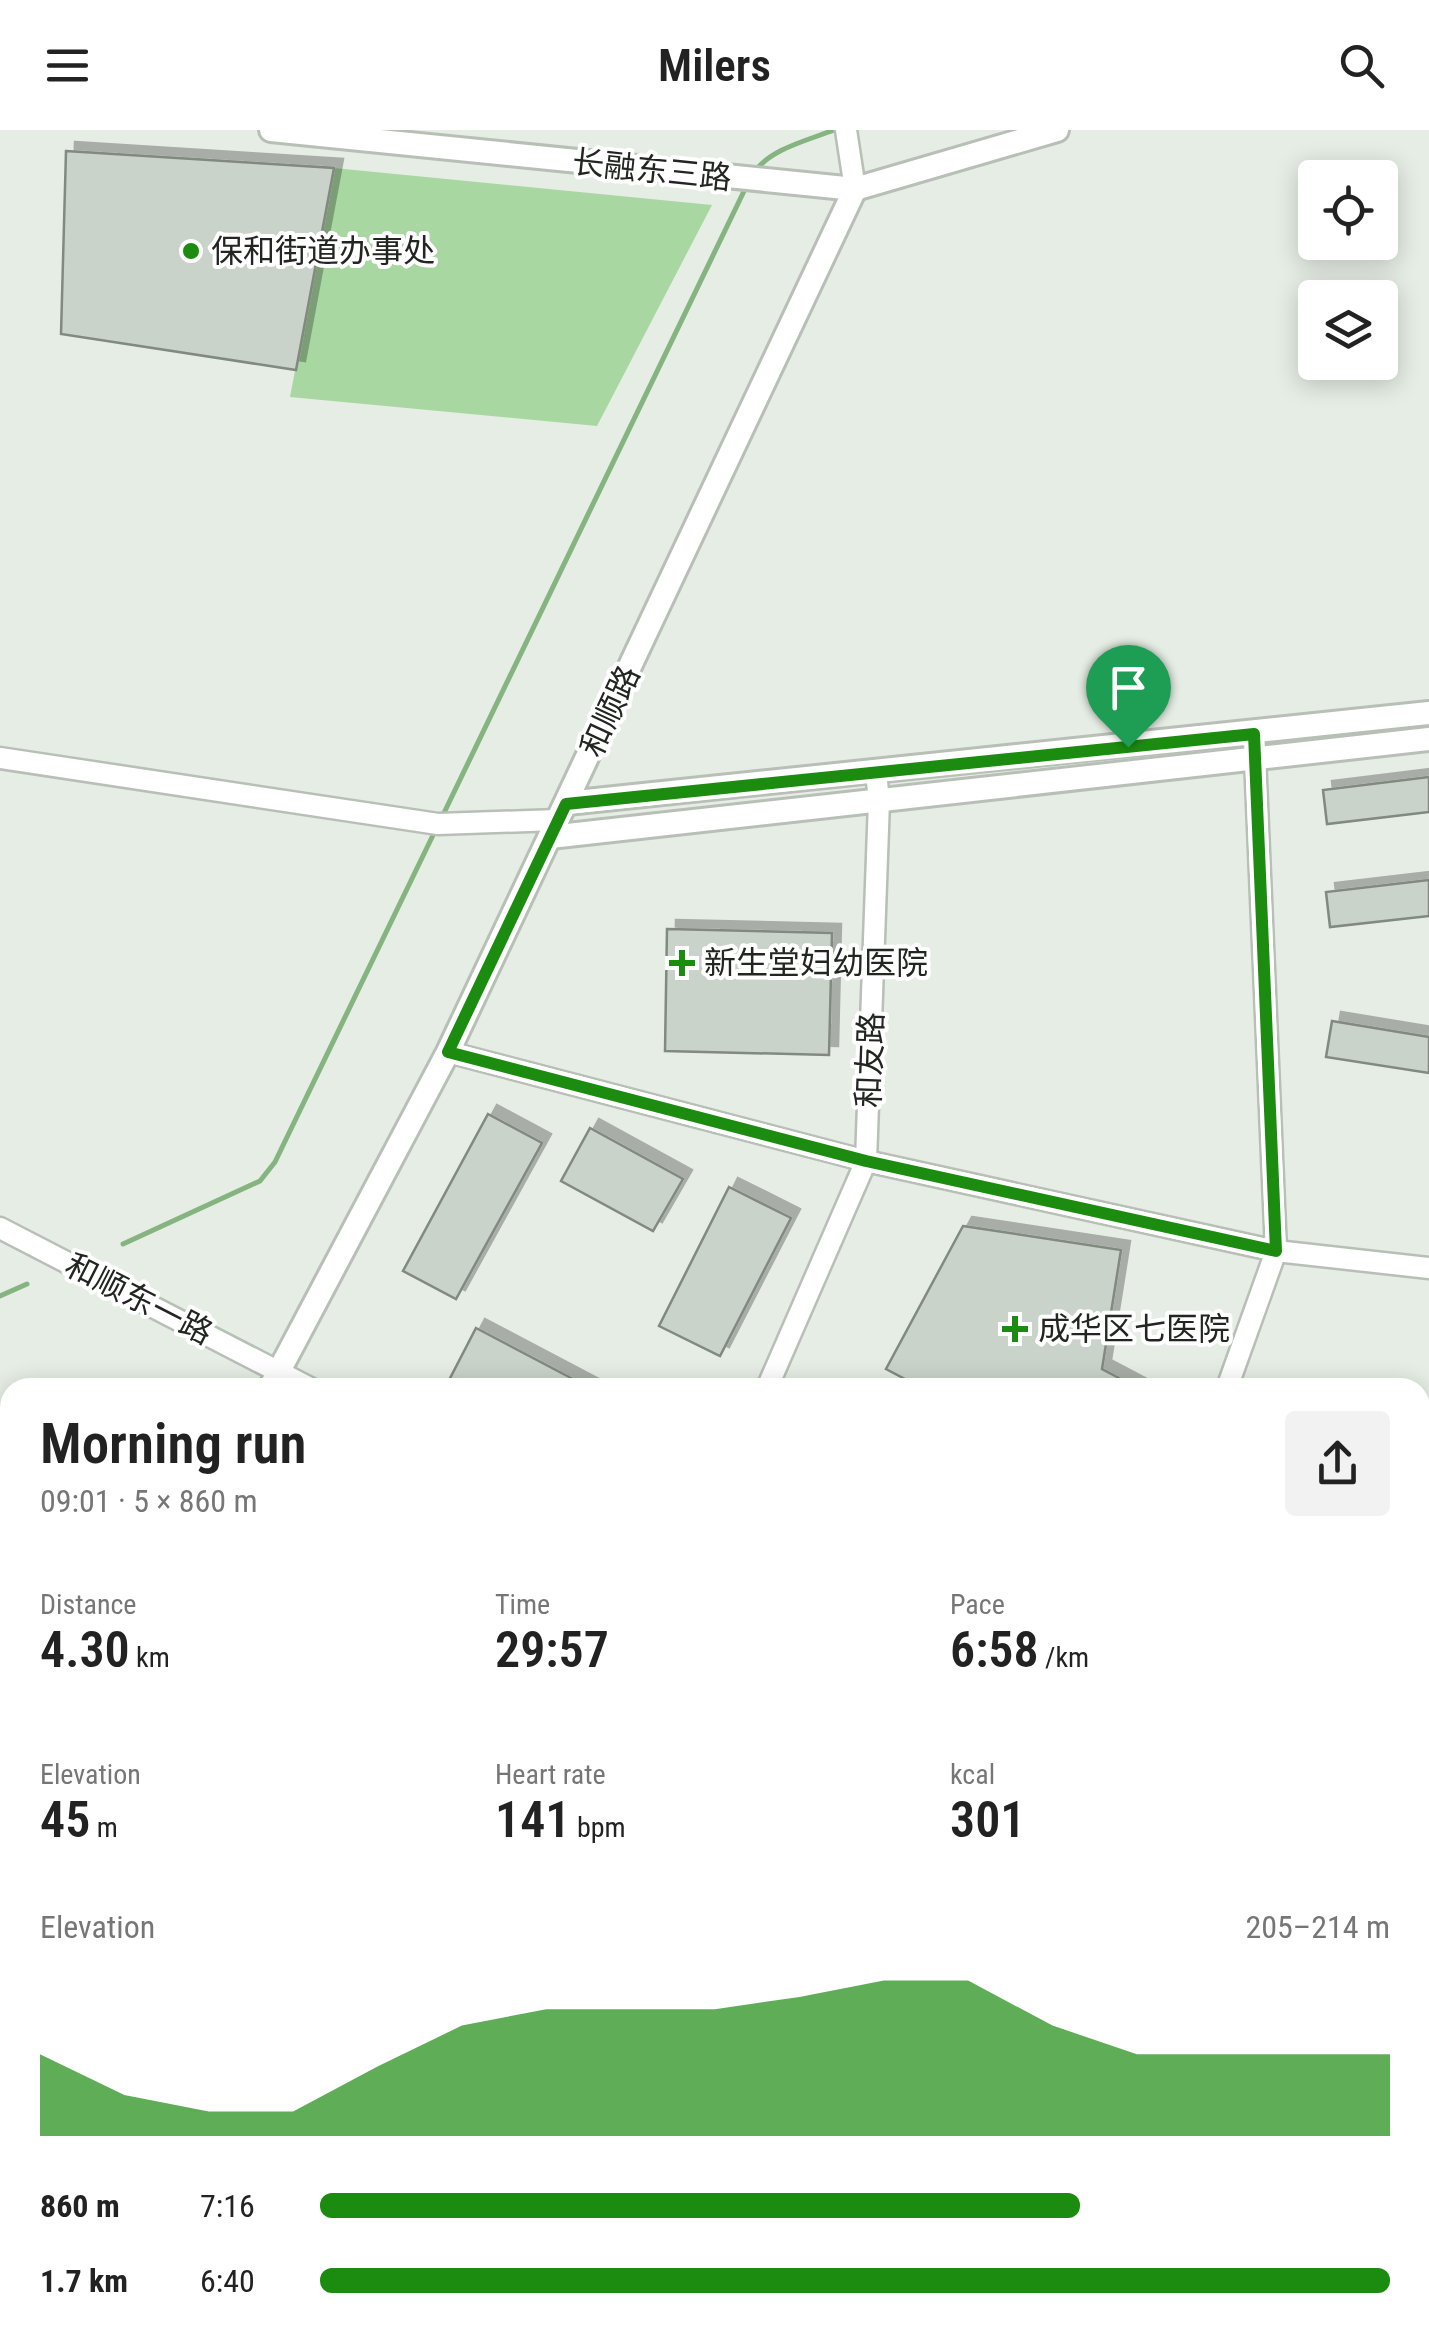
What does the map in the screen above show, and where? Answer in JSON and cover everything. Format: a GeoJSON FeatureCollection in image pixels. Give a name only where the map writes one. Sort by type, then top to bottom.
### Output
{"type":"FeatureCollection","features":[{"type":"Feature","properties":{"kind":"street","name":"长融东三路"},"geometry":{"type":"LineString","coordinates":[[270,130],[855,188],[1057,130]]}},
{"type":"Feature","properties":{"kind":"street"},"geometry":{"type":"LineString","coordinates":[[847,138],[855,188]]}},
{"type":"Feature","properties":{"kind":"street","name":"和顺路"},"geometry":{"type":"LineString","coordinates":[[275,1378],[448,1052],[855,188]]}},
{"type":"Feature","properties":{"kind":"street"},"geometry":{"type":"LineString","coordinates":[[558,820],[876,772],[1429,713]]}},
{"type":"Feature","properties":{"kind":"street"},"geometry":{"type":"LineString","coordinates":[[1232,1378],[1276,1251],[1254,734]]}},
{"type":"Feature","properties":{"kind":"street"},"geometry":{"type":"LineString","coordinates":[[0,758],[438,824],[879,800],[1429,739]]}},
{"type":"Feature","properties":{"kind":"street","name":"和友路"},"geometry":{"type":"LineString","coordinates":[[771,1378],[866,1161],[879,800],[876,772]]}},
{"type":"Feature","properties":{"kind":"street"},"geometry":{"type":"LineString","coordinates":[[448,1052],[866,1161],[1276,1251],[1429,1268]]}},
{"type":"Feature","properties":{"kind":"street","name":"和顺东一路"},"geometry":{"type":"LineString","coordinates":[[0,1228],[272,1378]]}},
{"type":"Feature","properties":{"kind":"green space"},"geometry":{"type":"Polygon","coordinates":[[[334,168],[712,205],[597,426],[290,397],[334,168]]]}},
{"type":"Feature","properties":{"kind":"building","name":"保和街道办事处"},"geometry":{"type":"Polygon","coordinates":[[[66,151],[334,168],[296,370],[61,334],[66,151]]]}},
{"type":"Feature","properties":{"kind":"building"},"geometry":{"type":"Polygon","coordinates":[[[1429,777],[1429,812],[1327,824],[1323,790],[1429,777]]]}},
{"type":"Feature","properties":{"kind":"building"},"geometry":{"type":"Polygon","coordinates":[[[1429,880],[1429,916],[1330,927],[1326,892],[1429,880]]]}},
{"type":"Feature","properties":{"kind":"building"},"geometry":{"type":"Polygon","coordinates":[[[667,929],[832,933],[829,1055],[665,1051],[667,929]]]}},
{"type":"Feature","properties":{"kind":"building"},"geometry":{"type":"Polygon","coordinates":[[[1332,1021],[1429,1037],[1429,1073],[1326,1057],[1332,1021]]]}},
{"type":"Feature","properties":{"kind":"building"},"geometry":{"type":"Polygon","coordinates":[[[488,1114],[542,1143],[456,1299],[403,1271],[488,1114]]]}},
{"type":"Feature","properties":{"kind":"building"},"geometry":{"type":"Polygon","coordinates":[[[590,1128],[683,1179],[653,1231],[561,1181],[590,1128]]]}},
{"type":"Feature","properties":{"kind":"building"},"geometry":{"type":"Polygon","coordinates":[[[729,1187],[791,1218],[720,1356],[659,1326],[729,1187]]]}},
{"type":"Feature","properties":{"kind":"building"},"geometry":{"type":"Polygon","coordinates":[[[963,1226],[1121,1250],[1102,1369],[1119,1378],[903,1378],[886,1369],[963,1226]]]}},
{"type":"Feature","properties":{"kind":"building"},"geometry":{"type":"Polygon","coordinates":[[[476,1328],[571,1378],[450,1378],[476,1328]]]}},
{"type":"Feature","properties":{"kind":"waterway"},"geometry":{"type":"LineString","coordinates":[[754,173],[779,151],[834,130]]}},
{"type":"Feature","properties":{"kind":"waterway"},"geometry":{"type":"LineString","coordinates":[[442,817],[746,187]]}},
{"type":"Feature","properties":{"kind":"waterway"},"geometry":{"type":"LineString","coordinates":[[123,1244],[260,1181],[275,1162],[435,831]]}},
{"type":"Feature","properties":{"kind":"waterway"},"geometry":{"type":"LineString","coordinates":[[0,1296],[27,1284]]}},
{"type":"Feature","properties":{"kind":"place","name":"保和街道办事处"},"geometry":{"type":"Point","coordinates":[191,251]}},
{"type":"Feature","properties":{"kind":"place","name":"新生堂妇幼医院"},"geometry":{"type":"Point","coordinates":[682,963]}},
{"type":"Feature","properties":{"kind":"place","name":"成华区七医院"},"geometry":{"type":"Point","coordinates":[1015,1329]}},
{"type":"Feature","properties":{"kind":"route"},"geometry":{"type":"LineString","coordinates":[[1254,734],[1276,1251],[866,1161],[448,1052],[566,804],[1128,747],[1254,734]]}}]}
